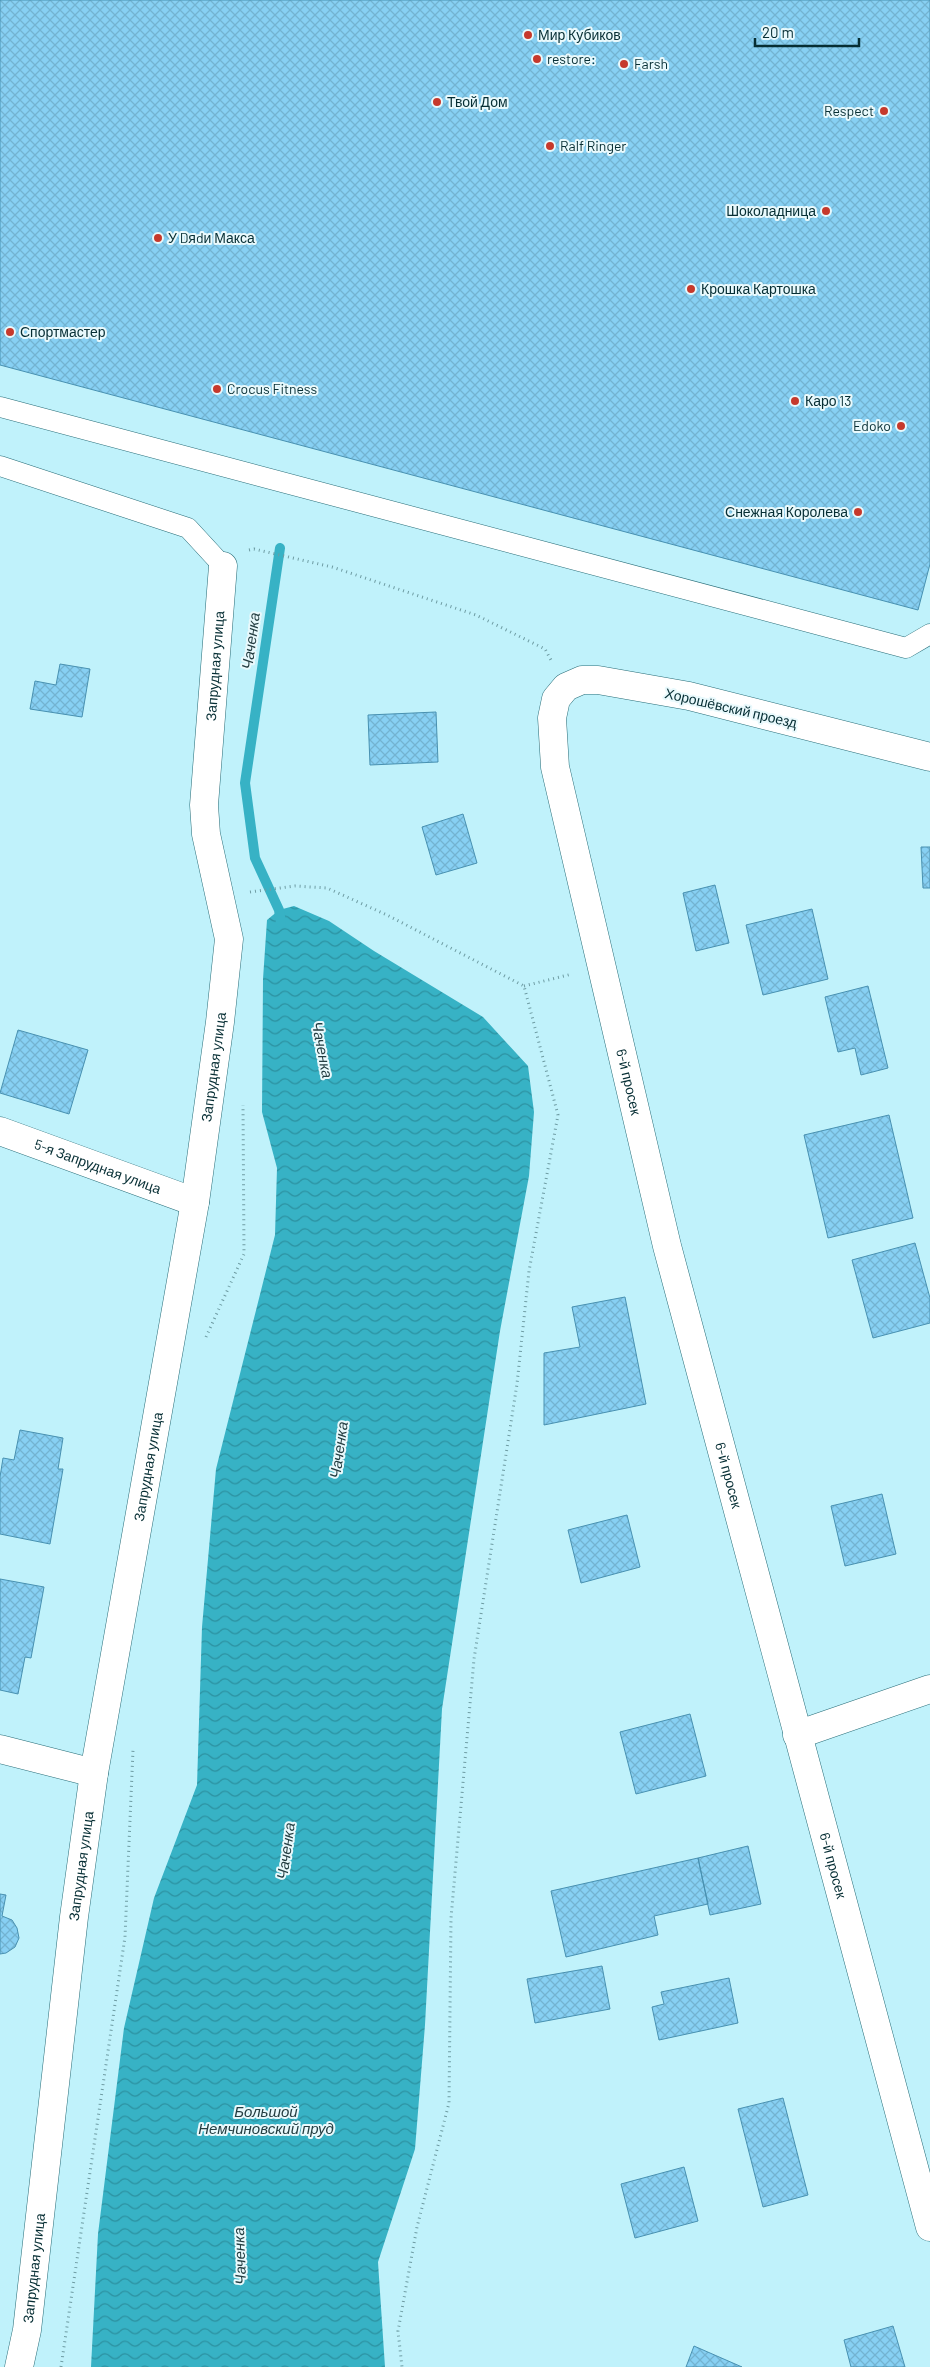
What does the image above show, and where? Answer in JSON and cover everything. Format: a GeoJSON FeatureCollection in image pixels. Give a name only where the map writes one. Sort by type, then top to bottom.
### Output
{"type":"FeatureCollection","features":[{"type":"Feature","properties":{"kind":"street","name":"Запрудная улица"},"geometry":{"type":"LineString","coordinates":[[19,2367],[26,2330],[73,1927],[94,1773],[196,1202],[220,1022],[229,939],[206,834],[204,805],[223,566]]}},
{"type":"Feature","properties":{"kind":"street","name":"Хорошёвский проезд"},"geometry":{"type":"LineString","coordinates":[[566,687],[582,680],[598,680],[689,696],[930,757]]}},
{"type":"Feature","properties":{"kind":"street","name":"6-й просек"},"geometry":{"type":"LineString","coordinates":[[566,687],[556,698],[552,718],[555,767],[667,1246],[930,2227]]}},
{"type":"Feature","properties":{"kind":"street","name":"5-я Запрудная улица"},"geometry":{"type":"LineString","coordinates":[[0,1131],[196,1202]]}},
{"type":"Feature","properties":{"kind":"street"},"geometry":{"type":"LineString","coordinates":[[797,1735],[930,1689]]}},
{"type":"Feature","properties":{"kind":"street"},"geometry":{"type":"LineString","coordinates":[[0,1749],[94,1773]]}},
{"type":"Feature","properties":{"kind":"lane"},"geometry":{"type":"LineString","coordinates":[[0,407],[906,648],[930,634]]}},
{"type":"Feature","properties":{"kind":"lane"},"geometry":{"type":"LineString","coordinates":[[0,466],[188,528],[223,566]]}},
{"type":"Feature","properties":{"kind":"path"},"geometry":{"type":"LineString","coordinates":[[254,549],[310,560],[476,615],[545,649],[566,687]]}},
{"type":"Feature","properties":{"kind":"path"},"geometry":{"type":"LineString","coordinates":[[220,896],[295,886],[327,888],[387,915],[524,986],[602,966]]}},
{"type":"Feature","properties":{"kind":"path"},"geometry":{"type":"LineString","coordinates":[[402,2367],[398,2331],[417,2227],[449,2103],[451,1918],[474,1659],[517,1384],[529,1271],[558,1115],[524,986]]}},
{"type":"Feature","properties":{"kind":"path"},"geometry":{"type":"LineString","coordinates":[[204,1340],[244,1254],[243,1098]]}},
{"type":"Feature","properties":{"kind":"path"},"geometry":{"type":"LineString","coordinates":[[61,2367],[125,1937],[133,1742]]}},
{"type":"Feature","properties":{"kind":"water","name":"Большой Немчиновский пруд"},"geometry":{"type":"Polygon","coordinates":[[[294,906],[329,921],[374,951],[483,1017],[528,1066],[534,1112],[529,1176],[500,1331],[442,1709],[425,2025],[415,2149],[378,2262],[385,2367],[91,2367],[98,2234],[124,2028],[154,1898],[197,1785],[202,1627],[216,1469],[275,1235],[277,1168],[262,1112],[263,979],[267,920],[279,910],[294,906]]]}},
{"type":"Feature","properties":{"kind":"building"},"geometry":{"type":"Polygon","coordinates":[[[0,0],[930,0],[930,564],[918,610],[0,365],[0,0]]]}},
{"type":"Feature","properties":{"kind":"building"},"geometry":{"type":"Polygon","coordinates":[[[60,664],[90,669],[82,717],[30,709],[35,681],[56,685],[60,664]]]}},
{"type":"Feature","properties":{"kind":"building"},"geometry":{"type":"Polygon","coordinates":[[[436,712],[438,762],[370,765],[368,715],[436,712]]]}},
{"type":"Feature","properties":{"kind":"building"},"geometry":{"type":"Polygon","coordinates":[[[463,814],[477,863],[436,875],[422,827],[463,814]]]}},
{"type":"Feature","properties":{"kind":"building"},"geometry":{"type":"Polygon","coordinates":[[[921,847],[930,847],[930,888],[923,888],[921,847]]]}},
{"type":"Feature","properties":{"kind":"building"},"geometry":{"type":"Polygon","coordinates":[[[715,885],[729,943],[696,951],[683,893],[715,885]]]}},
{"type":"Feature","properties":{"kind":"building"},"geometry":{"type":"Polygon","coordinates":[[[812,909],[828,979],[763,995],[746,925],[812,909]]]}},
{"type":"Feature","properties":{"kind":"building"},"geometry":{"type":"Polygon","coordinates":[[[868,986],[888,1068],[861,1075],[855,1048],[838,1052],[825,997],[868,986]]]}},
{"type":"Feature","properties":{"kind":"building"},"geometry":{"type":"Polygon","coordinates":[[[18,1030],[88,1050],[69,1114],[0,1093],[18,1030]]]}},
{"type":"Feature","properties":{"kind":"building"},"geometry":{"type":"Polygon","coordinates":[[[889,1115],[913,1218],[828,1238],[804,1135],[889,1115]]]}},
{"type":"Feature","properties":{"kind":"building"},"geometry":{"type":"Polygon","coordinates":[[[915,1243],[930,1298],[930,1323],[873,1338],[852,1260],[915,1243]]]}},
{"type":"Feature","properties":{"kind":"building"},"geometry":{"type":"Polygon","coordinates":[[[625,1297],[646,1404],[544,1425],[544,1353],[580,1347],[572,1307],[625,1297]]]}},
{"type":"Feature","properties":{"kind":"building"},"geometry":{"type":"Polygon","coordinates":[[[20,1430],[63,1438],[58,1469],[63,1469],[50,1544],[0,1534],[0,1477],[3,1458],[14,1460],[20,1430]]]}},
{"type":"Feature","properties":{"kind":"building"},"geometry":{"type":"Polygon","coordinates":[[[882,1494],[896,1554],[845,1566],[831,1506],[882,1494]]]}},
{"type":"Feature","properties":{"kind":"building"},"geometry":{"type":"Polygon","coordinates":[[[627,1515],[640,1567],[581,1583],[568,1530],[627,1515]]]}},
{"type":"Feature","properties":{"kind":"building"},"geometry":{"type":"Polygon","coordinates":[[[0,1579],[44,1587],[31,1658],[25,1657],[18,1694],[0,1690],[0,1579]]]}},
{"type":"Feature","properties":{"kind":"building"},"geometry":{"type":"Polygon","coordinates":[[[690,1714],[706,1776],[636,1794],[620,1732],[690,1714]]]}},
{"type":"Feature","properties":{"kind":"building"},"geometry":{"type":"Polygon","coordinates":[[[748,1846],[761,1904],[710,1915],[698,1858],[748,1846]]]}},
{"type":"Feature","properties":{"kind":"building"},"geometry":{"type":"Polygon","coordinates":[[[698,1858],[708,1904],[654,1916],[658,1935],[566,1957],[551,1891],[698,1858]]]}},
{"type":"Feature","properties":{"kind":"building"},"geometry":{"type":"Polygon","coordinates":[[[0,1894],[6,1895],[2,1916],[12,1920],[17,1928],[19,1938],[15,1947],[6,1953],[0,1954],[0,1894]]]}},
{"type":"Feature","properties":{"kind":"building"},"geometry":{"type":"Polygon","coordinates":[[[602,1966],[610,2009],[535,2023],[527,1979],[602,1966]]]}},
{"type":"Feature","properties":{"kind":"building"},"geometry":{"type":"Polygon","coordinates":[[[729,1978],[738,2023],[659,2040],[652,2007],[664,2004],[661,1992],[729,1978]]]}},
{"type":"Feature","properties":{"kind":"building"},"geometry":{"type":"Polygon","coordinates":[[[783,2098],[808,2195],[763,2207],[738,2109],[783,2098]]]}},
{"type":"Feature","properties":{"kind":"building"},"geometry":{"type":"Polygon","coordinates":[[[684,2167],[698,2221],[635,2238],[621,2184],[684,2167]]]}},
{"type":"Feature","properties":{"kind":"building"},"geometry":{"type":"Polygon","coordinates":[[[893,2326],[905,2367],[851,2367],[844,2340],[893,2326]]]}},
{"type":"Feature","properties":{"kind":"building"},"geometry":{"type":"Polygon","coordinates":[[[694,2346],[742,2367],[686,2367],[694,2346]]]}},
{"type":"Feature","properties":{"kind":"waterway","name":"Чаченка"},"geometry":{"type":"LineString","coordinates":[[280,548],[245,783],[255,858],[279,910],[281,923]]}},
{"type":"Feature","properties":{"kind":"place","name":"Мир Кубиков"},"geometry":{"type":"Point","coordinates":[528,35]}},
{"type":"Feature","properties":{"kind":"place","name":"restore:"},"geometry":{"type":"Point","coordinates":[537,59]}},
{"type":"Feature","properties":{"kind":"place","name":"Farsh"},"geometry":{"type":"Point","coordinates":[624,64]}},
{"type":"Feature","properties":{"kind":"place","name":"Твой Дом"},"geometry":{"type":"Point","coordinates":[437,102]}},
{"type":"Feature","properties":{"kind":"place","name":"Respect"},"geometry":{"type":"Point","coordinates":[884,111]}},
{"type":"Feature","properties":{"kind":"place","name":"Ralf Ringer"},"geometry":{"type":"Point","coordinates":[550,146]}},
{"type":"Feature","properties":{"kind":"place","name":"Шоколадница"},"geometry":{"type":"Point","coordinates":[826,211]}},
{"type":"Feature","properties":{"kind":"place","name":"У Dяdи Макса"},"geometry":{"type":"Point","coordinates":[158,238]}},
{"type":"Feature","properties":{"kind":"place","name":"Крошка Картошка"},"geometry":{"type":"Point","coordinates":[691,289]}},
{"type":"Feature","properties":{"kind":"place","name":"Спортмастер"},"geometry":{"type":"Point","coordinates":[10,332]}},
{"type":"Feature","properties":{"kind":"place","name":"Crocus Fitness"},"geometry":{"type":"Point","coordinates":[217,389]}},
{"type":"Feature","properties":{"kind":"place","name":"Каро 13"},"geometry":{"type":"Point","coordinates":[795,401]}},
{"type":"Feature","properties":{"kind":"place","name":"Edoko"},"geometry":{"type":"Point","coordinates":[901,426]}},
{"type":"Feature","properties":{"kind":"place","name":"Снежная Королева"},"geometry":{"type":"Point","coordinates":[858,512]}}]}
